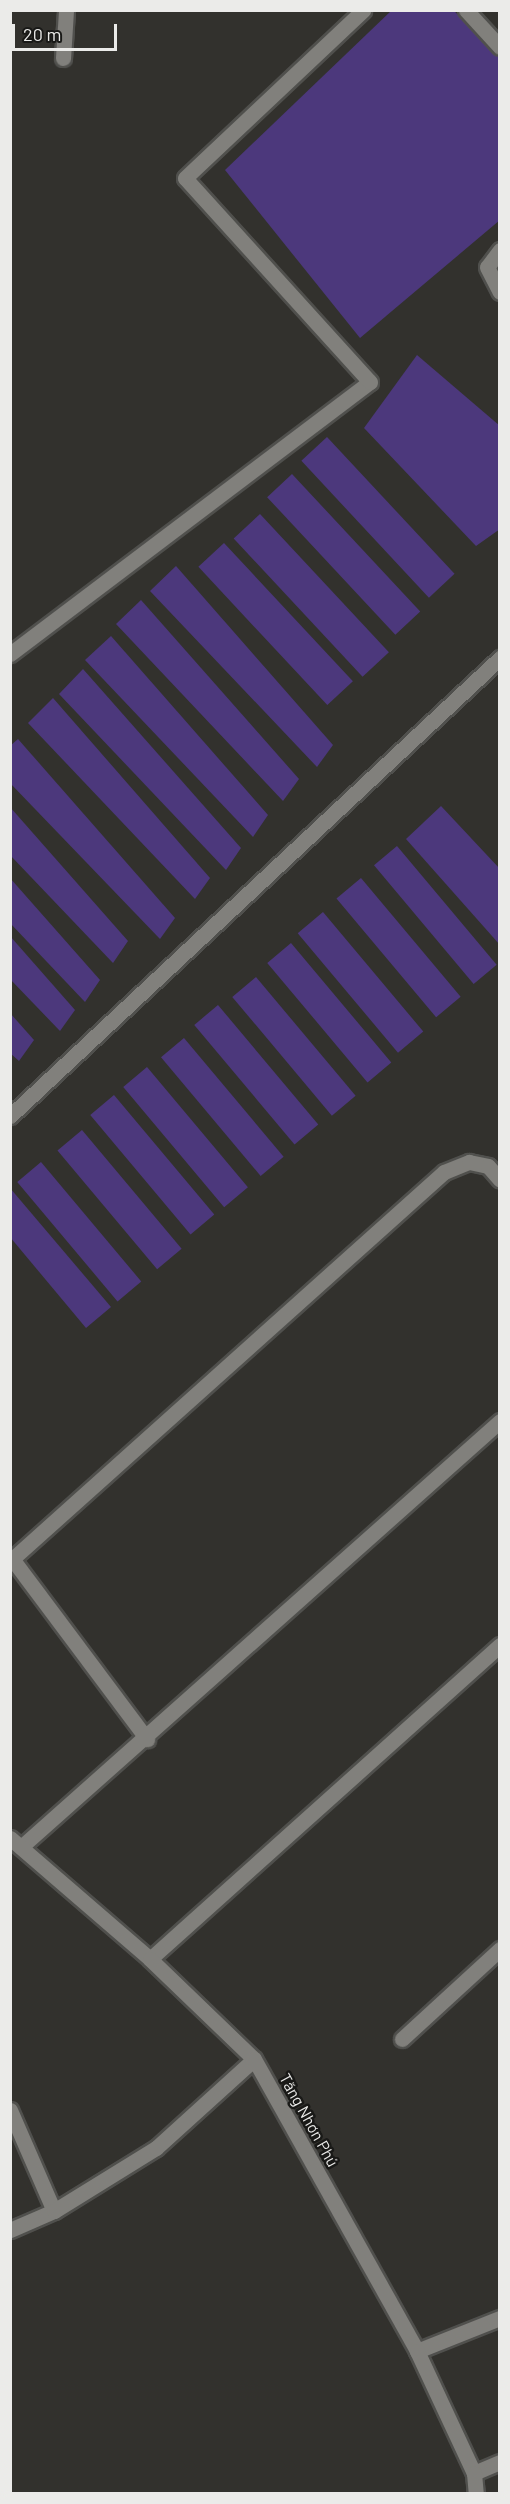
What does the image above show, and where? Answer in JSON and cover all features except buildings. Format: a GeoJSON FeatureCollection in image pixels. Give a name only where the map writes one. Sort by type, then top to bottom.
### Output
{"type":"FeatureCollection","features":[{"type":"Feature","properties":{"kind":"street"},"geometry":{"type":"LineString","coordinates":[[63,58],[66,10]]}},
{"type":"Feature","properties":{"kind":"street"},"geometry":{"type":"LineString","coordinates":[[10,654],[370,382],[185,177],[363,10]]}},
{"type":"Feature","properties":{"kind":"street"},"geometry":{"type":"LineString","coordinates":[[466,10],[500,47]]}},
{"type":"Feature","properties":{"kind":"street"},"geometry":{"type":"LineString","coordinates":[[500,250],[487,267],[500,292]]}},
{"type":"Feature","properties":{"kind":"street"},"geometry":{"type":"LineString","coordinates":[[10,1116],[500,658]]}},
{"type":"Feature","properties":{"kind":"street"},"geometry":{"type":"LineString","coordinates":[[147,1739],[12,1560],[444,1172],[469,1162],[488,1166],[500,1180]]}},
{"type":"Feature","properties":{"kind":"street"},"geometry":{"type":"LineString","coordinates":[[16,1842],[147,1739],[500,1421]]}},
{"type":"Feature","properties":{"kind":"street"},"geometry":{"type":"LineString","coordinates":[[150,1959],[500,1645]]}},
{"type":"Feature","properties":{"kind":"street","name":"Tăng Nhơn Phú"},"geometry":{"type":"LineString","coordinates":[[16,1842],[150,1959],[254,2059],[417,2351],[474,2473],[476,2493]]}},
{"type":"Feature","properties":{"kind":"street"},"geometry":{"type":"LineString","coordinates":[[402,2038],[500,1948]]}},
{"type":"Feature","properties":{"kind":"street"},"geometry":{"type":"LineString","coordinates":[[10,2230],[54,2211],[156,2148],[254,2059]]}},
{"type":"Feature","properties":{"kind":"street"},"geometry":{"type":"LineString","coordinates":[[10,2110],[54,2211]]}},
{"type":"Feature","properties":{"kind":"street"},"geometry":{"type":"LineString","coordinates":[[417,2351],[500,2318]]}},
{"type":"Feature","properties":{"kind":"street"},"geometry":{"type":"LineString","coordinates":[[474,2473],[500,2462]]}}]}
